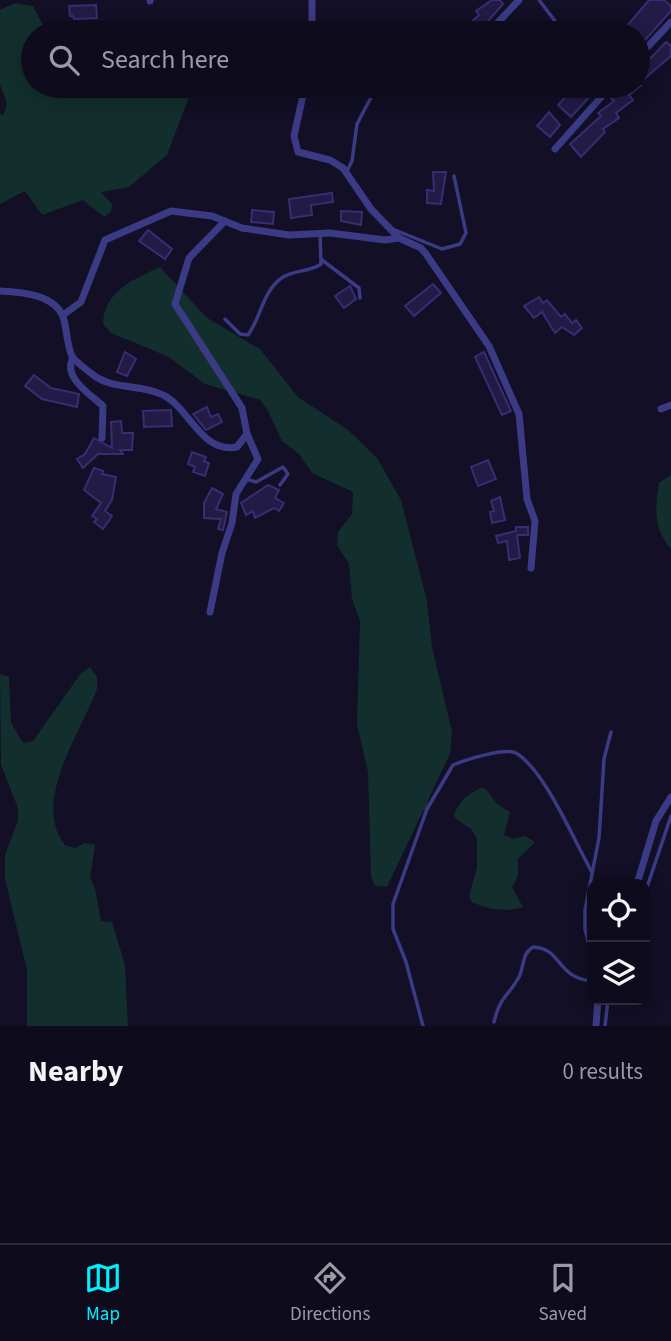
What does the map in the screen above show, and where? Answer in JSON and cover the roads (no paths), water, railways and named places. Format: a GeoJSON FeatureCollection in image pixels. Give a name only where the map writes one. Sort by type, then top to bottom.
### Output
{"type":"FeatureCollection","features":[{"type":"Feature","properties":{"kind":"street"},"geometry":{"type":"LineString","coordinates":[[312,0],[312,21]]}},
{"type":"Feature","properties":{"kind":"street"},"geometry":{"type":"LineString","coordinates":[[499,21],[519,0]]}},
{"type":"Feature","properties":{"kind":"street"},"geometry":{"type":"LineString","coordinates":[[650,44],[671,22]]}},
{"type":"Feature","properties":{"kind":"street"},"geometry":{"type":"LineString","coordinates":[[302,98],[294,144],[298,152],[330,160],[347,171],[371,209],[389,228],[399,238],[421,248],[426,254],[484,337],[519,414],[527,499],[535,521],[531,568]]}},
{"type":"Feature","properties":{"kind":"street"},"geometry":{"type":"LineString","coordinates":[[555,149],[600,98]]}},
{"type":"Feature","properties":{"kind":"street"},"geometry":{"type":"LineString","coordinates":[[63,315],[81,302],[105,240],[172,211],[225,221],[242,228],[289,235],[320,233],[352,234],[385,240],[399,238]]}},
{"type":"Feature","properties":{"kind":"street"},"geometry":{"type":"LineString","coordinates":[[210,612],[235,500],[258,459],[247,434],[242,408],[175,304],[189,258],[225,221]]}},
{"type":"Feature","properties":{"kind":"street"},"geometry":{"type":"LineString","coordinates":[[0,291],[48,300],[63,315],[73,358],[70,367],[74,378],[103,406],[102,438]]}},
{"type":"Feature","properties":{"kind":"street"},"geometry":{"type":"LineString","coordinates":[[73,358],[93,375],[114,386],[164,395],[214,444],[227,449],[237,447],[247,434]]}},
{"type":"Feature","properties":{"kind":"street"},"geometry":{"type":"LineString","coordinates":[[661,409],[671,405]]}},
{"type":"Feature","properties":{"kind":"street"},"geometry":{"type":"LineString","coordinates":[[639,879],[656,821],[671,796]]}},
{"type":"Feature","properties":{"kind":"street"},"geometry":{"type":"LineString","coordinates":[[596,1026],[598,1005]]}},
{"type":"Feature","properties":{"kind":"lane"},"geometry":{"type":"LineString","coordinates":[[538,0],[555,21]]}},
{"type":"Feature","properties":{"kind":"lane"},"geometry":{"type":"LineString","coordinates":[[347,171],[352,161],[357,124],[371,98]]}},
{"type":"Feature","properties":{"kind":"lane"},"geometry":{"type":"LineString","coordinates":[[389,228],[442,248],[460,244],[466,233],[454,176]]}},
{"type":"Feature","properties":{"kind":"lane"},"geometry":{"type":"LineString","coordinates":[[225,319],[240,334],[248,335],[267,293],[284,276],[319,267],[322,260],[320,233]]}},
{"type":"Feature","properties":{"kind":"lane"},"geometry":{"type":"LineString","coordinates":[[322,260],[359,288],[360,298]]}},
{"type":"Feature","properties":{"kind":"lane"},"geometry":{"type":"LineString","coordinates":[[246,477],[250,482],[256,482],[283,467],[288,474],[280,485]]}},
{"type":"Feature","properties":{"kind":"lane"},"geometry":{"type":"LineString","coordinates":[[589,942],[585,919],[599,838],[604,759],[611,732]]}},
{"type":"Feature","properties":{"kind":"lane"},"geometry":{"type":"LineString","coordinates":[[423,1026],[412,982],[393,929],[393,904],[427,809],[453,765],[498,751],[515,752],[527,763],[561,810],[592,872]]}},
{"type":"Feature","properties":{"kind":"lane"},"geometry":{"type":"LineString","coordinates":[[650,879],[671,816]]}},
{"type":"Feature","properties":{"kind":"lane"},"geometry":{"type":"LineString","coordinates":[[494,1022],[501,1000],[517,981],[525,955],[533,947],[550,953],[570,976],[587,980]]}},
{"type":"Feature","properties":{"kind":"lane"},"geometry":{"type":"LineString","coordinates":[[605,1026],[607,1005]]}}]}
